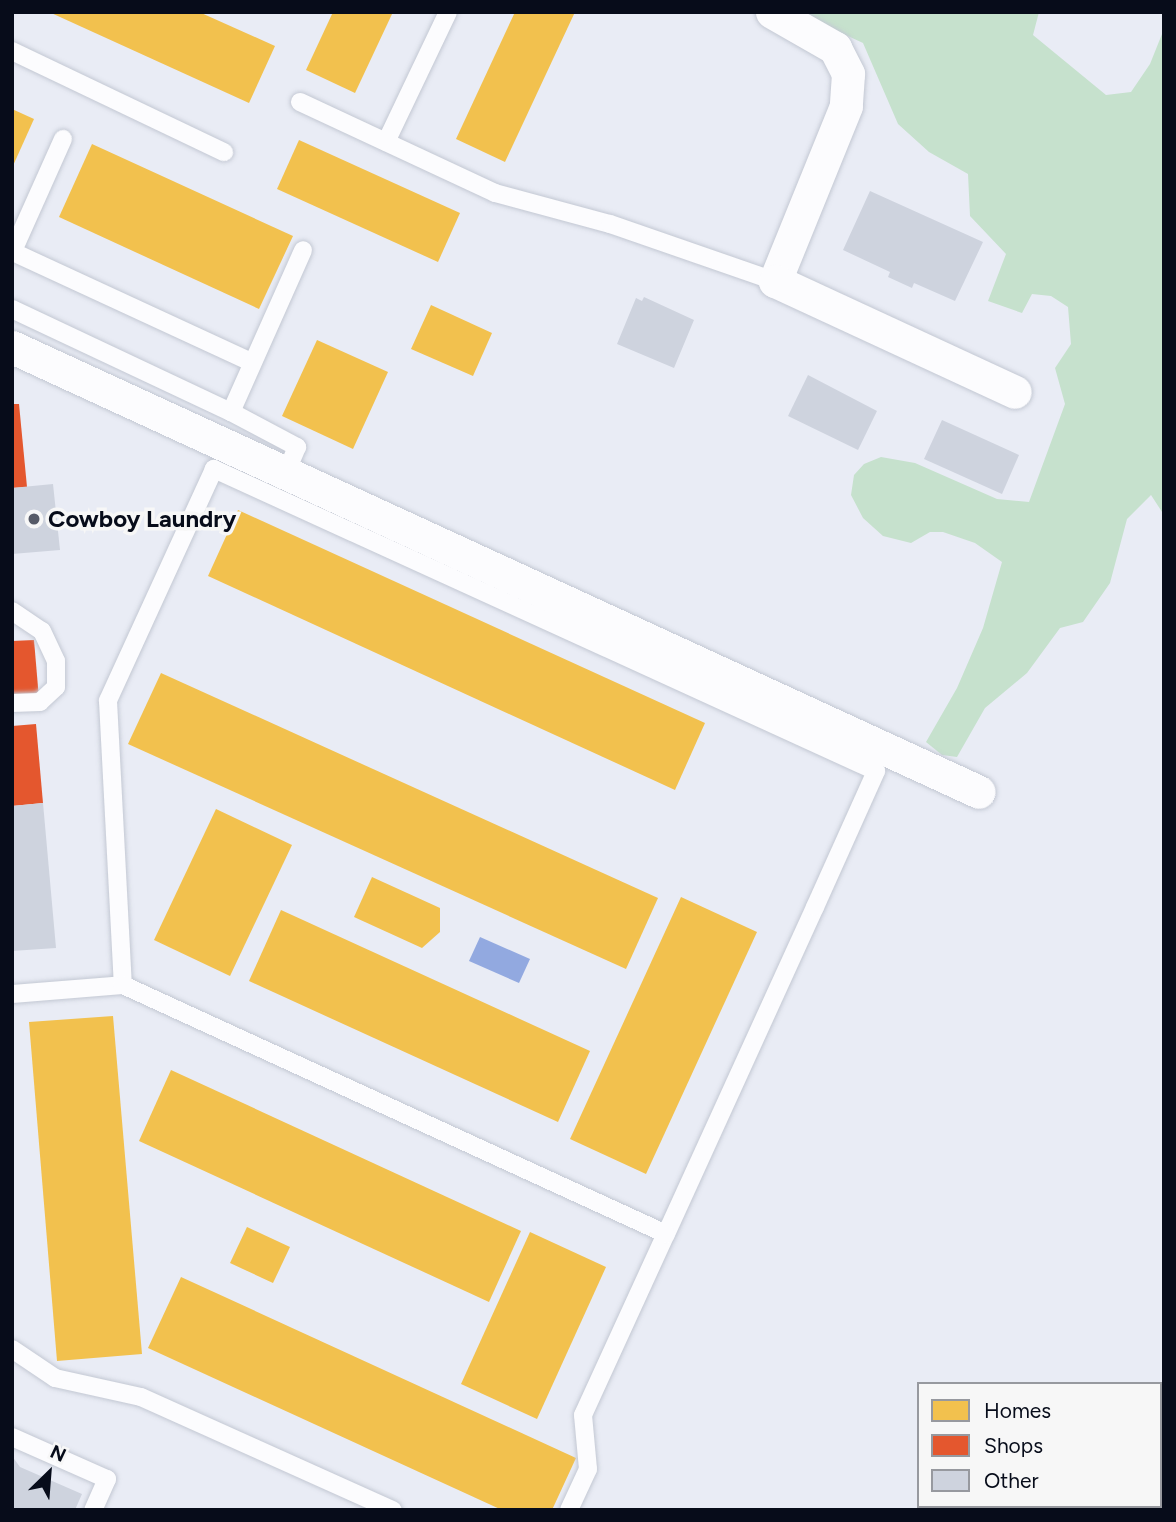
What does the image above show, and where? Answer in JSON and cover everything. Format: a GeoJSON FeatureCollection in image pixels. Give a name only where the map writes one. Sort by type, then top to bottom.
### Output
{"type":"FeatureCollection","features":[{"type":"Feature","properties":{"kind":"street"},"geometry":{"type":"LineString","coordinates":[[772,12],[835,48],[848,74],[846,106],[775,281],[1015,393]]}},
{"type":"Feature","properties":{"kind":"street"},"geometry":{"type":"LineString","coordinates":[[12,347],[280,485],[979,792]]}},
{"type":"Feature","properties":{"kind":"lane"},"geometry":{"type":"LineString","coordinates":[[386,142],[448,12]]}},
{"type":"Feature","properties":{"kind":"lane"},"geometry":{"type":"LineString","coordinates":[[12,51],[224,152]]}},
{"type":"Feature","properties":{"kind":"lane"},"geometry":{"type":"LineString","coordinates":[[300,102],[495,192],[610,224],[775,281]]}},
{"type":"Feature","properties":{"kind":"lane"},"geometry":{"type":"LineString","coordinates":[[63,139],[12,253],[253,363]]}},
{"type":"Feature","properties":{"kind":"lane"},"geometry":{"type":"LineString","coordinates":[[231,412],[303,250]]}},
{"type":"Feature","properties":{"kind":"lane"},"geometry":{"type":"LineString","coordinates":[[12,309],[231,412],[297,447],[280,485]]}},
{"type":"Feature","properties":{"kind":"lane"},"geometry":{"type":"LineString","coordinates":[[123,985],[108,701],[214,469],[280,485],[876,771],[583,1415],[588,1469],[569,1510]]}},
{"type":"Feature","properties":{"kind":"lane"},"geometry":{"type":"LineString","coordinates":[[12,611],[42,631],[56,661],[56,687],[40,702],[12,703]]}},
{"type":"Feature","properties":{"kind":"lane"},"geometry":{"type":"LineString","coordinates":[[12,994],[123,985],[666,1234]]}},
{"type":"Feature","properties":{"kind":"lane"},"geometry":{"type":"LineString","coordinates":[[12,1349],[55,1378],[141,1397],[393,1510]]}},
{"type":"Feature","properties":{"kind":"lane"},"geometry":{"type":"LineString","coordinates":[[12,1437],[107,1479],[93,1510]]}},
{"type":"Feature","properties":{"kind":"green space"},"geometry":{"type":"Polygon","coordinates":[[[796,12],[1039,12],[1033,35],[1106,95],[1131,92],[1150,64],[1164,29],[1164,515],[1151,495],[1127,519],[1110,583],[1083,622],[1060,628],[1027,673],[985,708],[957,757],[942,755],[926,742],[957,688],[983,628],[1002,562],[975,543],[943,532],[930,532],[911,543],[883,536],[863,518],[851,495],[854,475],[864,464],[881,457],[915,463],[997,499],[1029,502],[1065,404],[1055,368],[1071,344],[1068,307],[1051,296],[1032,294],[1022,313],[988,301],[1006,254],[970,216],[968,174],[929,152],[898,124],[863,43],[796,12]]]}},
{"type":"Feature","properties":{"kind":"water"},"geometry":{"type":"Polygon","coordinates":[[[480,937],[530,959],[519,983],[469,961],[480,937]]]}},
{"type":"Feature","properties":{"kind":"building: Homes"},"geometry":{"type":"Polygon","coordinates":[[[49,12],[199,12],[275,46],[249,103],[49,12]]]}},
{"type":"Feature","properties":{"kind":"building: Homes"},"geometry":{"type":"Polygon","coordinates":[[[333,12],[393,12],[355,93],[306,70],[333,12]]]}},
{"type":"Feature","properties":{"kind":"building: Homes"},"geometry":{"type":"Polygon","coordinates":[[[515,12],[575,12],[505,162],[456,139],[515,12]]]}},
{"type":"Feature","properties":{"kind":"building: Homes"},"geometry":{"type":"Polygon","coordinates":[[[12,109],[34,119],[12,168],[12,109]]]}},
{"type":"Feature","properties":{"kind":"building: Homes"},"geometry":{"type":"Polygon","coordinates":[[[299,140],[460,213],[438,262],[277,189],[299,140]]]}},
{"type":"Feature","properties":{"kind":"building: Homes"},"geometry":{"type":"Polygon","coordinates":[[[92,144],[293,236],[259,309],[59,217],[92,144]]]}},
{"type":"Feature","properties":{"kind":"building: Homes"},"geometry":{"type":"Polygon","coordinates":[[[431,305],[492,333],[473,376],[411,349],[431,305]]]}},
{"type":"Feature","properties":{"kind":"building: Homes"},"geometry":{"type":"Polygon","coordinates":[[[317,340],[388,372],[353,449],[282,416],[317,340]]]}},
{"type":"Feature","properties":{"kind":"building: Homes"},"geometry":{"type":"Polygon","coordinates":[[[238,510],[705,723],[675,790],[208,576],[238,510]]]}},
{"type":"Feature","properties":{"kind":"building: Homes"},"geometry":{"type":"Polygon","coordinates":[[[161,673],[658,898],[626,969],[128,744],[161,673]]]}},
{"type":"Feature","properties":{"kind":"building: Homes"},"geometry":{"type":"Polygon","coordinates":[[[216,809],[292,845],[230,976],[154,940],[216,809]]]}},
{"type":"Feature","properties":{"kind":"building: Homes"},"geometry":{"type":"Polygon","coordinates":[[[372,877],[440,908],[440,932],[422,948],[354,917],[372,877]]]}},
{"type":"Feature","properties":{"kind":"building: Homes"},"geometry":{"type":"Polygon","coordinates":[[[681,897],[757,932],[646,1174],[570,1139],[681,897]]]}},
{"type":"Feature","properties":{"kind":"building: Homes"},"geometry":{"type":"Polygon","coordinates":[[[281,910],[590,1051],[558,1122],[249,981],[281,910]]]}},
{"type":"Feature","properties":{"kind":"building: Homes"},"geometry":{"type":"Polygon","coordinates":[[[113,1016],[142,1354],[57,1361],[29,1022],[113,1016]]]}},
{"type":"Feature","properties":{"kind":"building: Homes"},"geometry":{"type":"Polygon","coordinates":[[[171,1070],[521,1231],[489,1302],[139,1141],[171,1070]]]}},
{"type":"Feature","properties":{"kind":"building: Homes"},"geometry":{"type":"Polygon","coordinates":[[[247,1227],[290,1247],[273,1283],[230,1263],[247,1227]]]}},
{"type":"Feature","properties":{"kind":"building: Homes"},"geometry":{"type":"Polygon","coordinates":[[[530,1232],[606,1267],[537,1419],[461,1384],[530,1232]]]}},
{"type":"Feature","properties":{"kind":"building: Homes"},"geometry":{"type":"Polygon","coordinates":[[[181,1277],[576,1458],[552,1510],[502,1510],[148,1348],[181,1277]]]}},
{"type":"Feature","properties":{"kind":"building: Shops"},"geometry":{"type":"Polygon","coordinates":[[[12,404],[19,404],[27,487],[12,488],[12,404]]]}},
{"type":"Feature","properties":{"kind":"building: Shops"},"geometry":{"type":"Polygon","coordinates":[[[34,640],[39,699],[12,701],[12,641],[34,640]]]}},
{"type":"Feature","properties":{"kind":"building: Shops"},"geometry":{"type":"Polygon","coordinates":[[[36,724],[43,803],[12,806],[12,726],[36,724]]]}},
{"type":"Feature","properties":{"kind":"building: Other"},"geometry":{"type":"Polygon","coordinates":[[[870,191],[983,242],[955,301],[914,283],[912,288],[888,277],[890,272],[843,250],[870,191]]]}},
{"type":"Feature","properties":{"kind":"building: Other"},"geometry":{"type":"Polygon","coordinates":[[[644,297],[694,320],[674,368],[617,344],[636,298],[642,301],[644,297]]]}},
{"type":"Feature","properties":{"kind":"building: Other"},"geometry":{"type":"Polygon","coordinates":[[[808,375],[877,411],[858,450],[788,416],[808,375]]]}},
{"type":"Feature","properties":{"kind":"building: Other"},"geometry":{"type":"Polygon","coordinates":[[[942,420],[1019,455],[1002,494],[924,459],[942,420]]]}},
{"type":"Feature","properties":{"kind":"building: Other","name":"Cowboy Laundry"},"geometry":{"type":"Polygon","coordinates":[[[53,484],[60,550],[12,554],[12,488],[53,484]]]}},
{"type":"Feature","properties":{"kind":"building: Other"},"geometry":{"type":"Polygon","coordinates":[[[43,803],[56,948],[12,951],[12,806],[43,803]]]}},
{"type":"Feature","properties":{"kind":"building: Other"},"geometry":{"type":"Polygon","coordinates":[[[12,1456],[20,1467],[82,1494],[75,1510],[12,1510],[12,1456]]]}},
{"type":"Feature","properties":{"kind":"place","name":"Cowboy Laundry"},"geometry":{"type":"Point","coordinates":[34,519]}}]}
